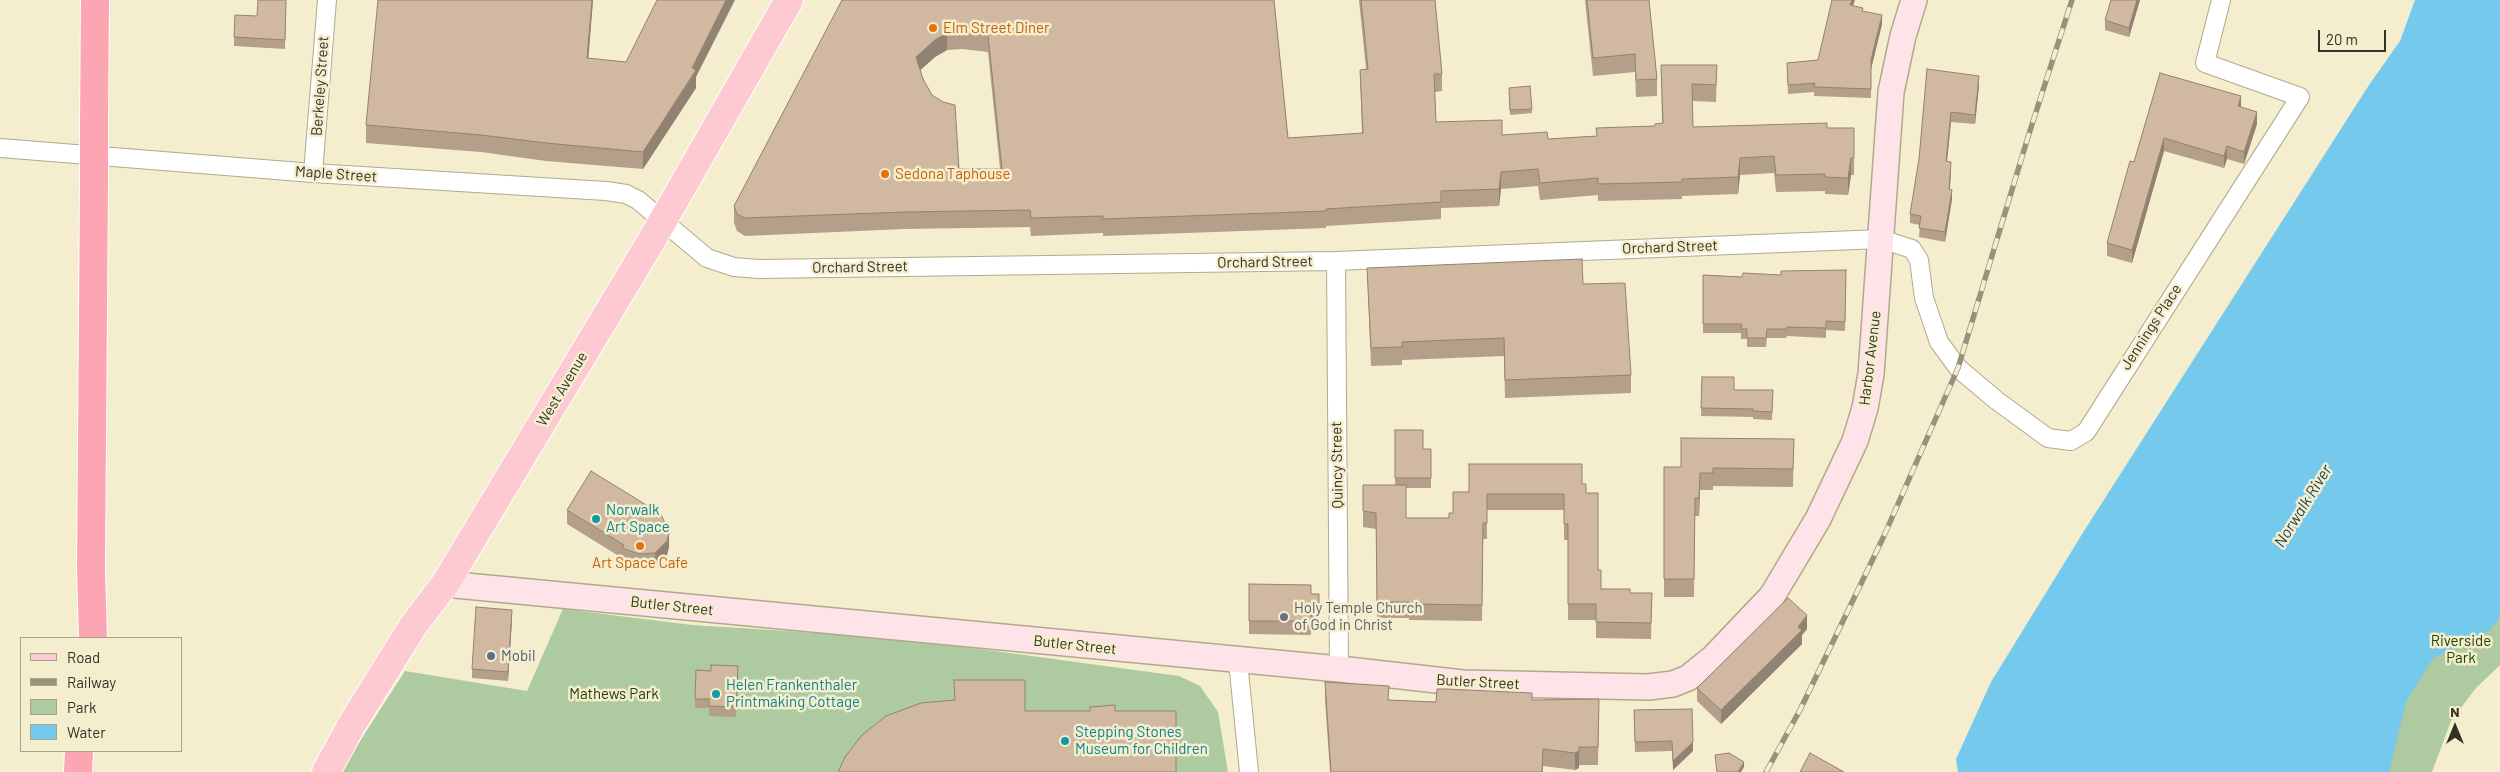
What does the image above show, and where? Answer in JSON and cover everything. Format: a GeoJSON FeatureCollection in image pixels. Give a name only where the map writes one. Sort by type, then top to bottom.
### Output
{"type":"FeatureCollection","features":[{"type":"Feature","properties":{"kind":"highway"},"geometry":{"type":"LineString","coordinates":[[93,637],[91,568],[95,0]]}},
{"type":"Feature","properties":{"kind":"highway"},"geometry":{"type":"LineString","coordinates":[[86,637],[91,568]]}},
{"type":"Feature","properties":{"kind":"main road","name":"West Avenue"},"geometry":{"type":"LineString","coordinates":[[326,772],[413,626],[445,584],[663,222],[789,0]]}},
{"type":"Feature","properties":{"kind":"main road","name":"Harbor Avenue"},"geometry":{"type":"LineString","coordinates":[[1701,668],[1772,596],[1818,519],[1855,440],[1865,408],[1871,374],[1891,92],[1903,36],[1914,0]]}},
{"type":"Feature","properties":{"kind":"main road","name":"Butler Street"},"geometry":{"type":"LineString","coordinates":[[445,584],[1238,661],[1339,668],[1463,683],[1648,687],[1673,684],[1688,678],[1701,668]]}},
{"type":"Feature","properties":{"kind":"street","name":"Berkeley Street"},"geometry":{"type":"LineString","coordinates":[[313,173],[327,0]]}},
{"type":"Feature","properties":{"kind":"street","name":"Jennings Place"},"geometry":{"type":"LineString","coordinates":[[1881,238],[1912,249],[1919,260],[1924,298],[1939,342],[1958,368],[1996,400],[2048,438],[2071,441],[2086,432],[2300,97],[2205,62],[2221,0]]}},
{"type":"Feature","properties":{"kind":"street","name":"Maple Street"},"geometry":{"type":"LineString","coordinates":[[0,148],[313,173],[606,191],[626,194],[638,200],[663,222]]}},
{"type":"Feature","properties":{"kind":"street","name":"Orchard Street"},"geometry":{"type":"LineString","coordinates":[[663,222],[707,258],[734,267],[759,269],[1336,261],[1881,238]]}},
{"type":"Feature","properties":{"kind":"street","name":"Quincy Street"},"geometry":{"type":"LineString","coordinates":[[1336,261],[1339,668]]}},
{"type":"Feature","properties":{"kind":"street"},"geometry":{"type":"LineString","coordinates":[[1238,661],[1249,772]]}},
{"type":"Feature","properties":{"kind":"green space","name":"Riverside Park"},"geometry":{"type":"Polygon","coordinates":[[[2500,556],[2500,665],[2476,688],[2451,721],[2432,772],[2363,772],[2424,637],[2500,556]]]}},
{"type":"Feature","properties":{"kind":"green space","name":"Mathews Park"},"geometry":{"type":"Polygon","coordinates":[[[563,609],[692,625],[899,638],[1179,676],[1200,686],[1218,712],[1228,772],[340,772],[405,671],[527,691],[563,609]]]}},
{"type":"Feature","properties":{"kind":"water","name":"Norwalk River"},"geometry":{"type":"Polygon","coordinates":[[[2415,0],[2500,0],[2500,615],[2497,622],[2482,637],[2433,658],[2406,702],[2389,772],[1958,772],[1956,759],[1991,682],[2084,531],[2369,85],[2400,41],[2415,0]]]}},
{"type":"Feature","properties":{"kind":"building"},"geometry":{"type":"Polygon","coordinates":[[[258,0],[286,0],[285,40],[234,37],[235,15],[257,16],[258,0]]]}},
{"type":"Feature","properties":{"kind":"building"},"geometry":{"type":"Polygon","coordinates":[[[378,0],[592,0],[587,58],[626,62],[657,0],[726,0],[692,68],[696,70],[643,152],[366,125],[378,0]]]}},
{"type":"Feature","properties":{"kind":"building"},"geometry":{"type":"Polygon","coordinates":[[[842,0],[1274,0],[1288,138],[1363,133],[1360,70],[1368,69],[1361,0],[1435,0],[1442,74],[1434,74],[1436,122],[1502,120],[1502,135],[1547,132],[1548,139],[1597,136],[1596,128],[1655,126],[1655,124],[1663,123],[1661,65],[1717,65],[1716,85],[1692,84],[1693,127],[1827,123],[1827,128],[1854,128],[1854,158],[1851,158],[1848,178],[1825,177],[1825,174],[1776,175],[1774,156],[1740,158],[1738,177],[1682,179],[1682,182],[1598,184],[1598,178],[1540,183],[1538,169],[1501,172],[1499,189],[1441,191],[1441,202],[1326,209],[1326,211],[1103,219],[1103,216],[1031,218],[1030,210],[904,212],[745,218],[737,214],[734,206],[842,0]],[[962,32],[947,33],[935,40],[916,57],[923,79],[932,95],[943,102],[955,105],[959,169],[1002,169],[988,35],[962,32]]]}},
{"type":"Feature","properties":{"kind":"building"},"geometry":{"type":"Polygon","coordinates":[[[1587,0],[1649,0],[1657,79],[1636,80],[1635,54],[1593,58],[1587,0]]]}},
{"type":"Feature","properties":{"kind":"building"},"geometry":{"type":"Polygon","coordinates":[[[1832,0],[1852,0],[1850,5],[1863,8],[1862,11],[1882,15],[1871,60],[1871,89],[1814,87],[1815,83],[1788,85],[1787,63],[1818,60],[1832,0]]]}},
{"type":"Feature","properties":{"kind":"building"},"geometry":{"type":"Polygon","coordinates":[[[2111,0],[2137,0],[2129,28],[2105,20],[2111,0]]]}},
{"type":"Feature","properties":{"kind":"building"},"geometry":{"type":"Polygon","coordinates":[[[1927,69],[1979,76],[1975,115],[1951,112],[1946,161],[1951,162],[1949,189],[1952,190],[1945,232],[1919,228],[1921,216],[1910,214],[1919,159],[1927,69]]]}},
{"type":"Feature","properties":{"kind":"building"},"geometry":{"type":"Polygon","coordinates":[[[2160,73],[2241,96],[2238,106],[2257,112],[2244,152],[2227,146],[2224,156],[2164,138],[2132,250],[2107,243],[2130,161],[2134,162],[2160,73]]]}},
{"type":"Feature","properties":{"kind":"building"},"geometry":{"type":"Polygon","coordinates":[[[1530,86],[1532,109],[1510,110],[1509,88],[1530,86]]]}},
{"type":"Feature","properties":{"kind":"building"},"geometry":{"type":"Polygon","coordinates":[[[1582,259],[1583,284],[1625,283],[1631,375],[1505,380],[1504,338],[1402,342],[1402,347],[1371,348],[1367,268],[1582,259]]]}},
{"type":"Feature","properties":{"kind":"building"},"geometry":{"type":"Polygon","coordinates":[[[1846,270],[1845,322],[1826,321],[1826,328],[1787,327],[1786,329],[1767,329],[1766,338],[1747,338],[1747,329],[1741,329],[1742,324],[1703,324],[1703,275],[1742,277],[1743,273],[1781,275],[1781,271],[1846,270]]]}},
{"type":"Feature","properties":{"kind":"building"},"geometry":{"type":"Polygon","coordinates":[[[1702,377],[1734,377],[1734,390],[1773,390],[1772,412],[1753,411],[1753,409],[1701,408],[1702,377]]]}},
{"type":"Feature","properties":{"kind":"building"},"geometry":{"type":"Polygon","coordinates":[[[1395,430],[1423,430],[1423,449],[1431,449],[1431,478],[1395,478],[1395,430]]]}},
{"type":"Feature","properties":{"kind":"building"},"geometry":{"type":"Polygon","coordinates":[[[1681,438],[1794,439],[1793,469],[1713,468],[1713,473],[1700,473],[1699,498],[1695,498],[1694,579],[1664,579],[1664,467],[1681,467],[1681,438]]]}},
{"type":"Feature","properties":{"kind":"building"},"geometry":{"type":"Polygon","coordinates":[[[1469,464],[1582,464],[1582,484],[1586,484],[1586,493],[1598,493],[1598,570],[1601,570],[1601,589],[1630,589],[1630,593],[1652,593],[1651,623],[1596,622],[1596,604],[1568,604],[1568,524],[1564,524],[1564,494],[1487,494],[1487,523],[1483,523],[1482,605],[1377,602],[1376,513],[1363,511],[1363,485],[1406,485],[1406,518],[1449,518],[1449,513],[1453,513],[1453,492],[1469,492],[1469,464]]]}},
{"type":"Feature","properties":{"kind":"building"},"geometry":{"type":"Polygon","coordinates":[[[591,471],[661,514],[669,533],[667,541],[655,553],[639,554],[622,548],[624,545],[567,510],[591,471]]]}},
{"type":"Feature","properties":{"kind":"building","name":"Holy Temple Church of God in Christ"},"geometry":{"type":"Polygon","coordinates":[[[1249,584],[1311,585],[1311,594],[1319,594],[1319,612],[1311,612],[1311,621],[1249,621],[1249,584]]]}},
{"type":"Feature","properties":{"kind":"building"},"geometry":{"type":"Polygon","coordinates":[[[1788,598],[1807,615],[1798,627],[1802,630],[1721,710],[1697,688],[1788,598]]]}},
{"type":"Feature","properties":{"kind":"building"},"geometry":{"type":"Polygon","coordinates":[[[476,607],[512,610],[508,672],[472,669],[476,607]]]}},
{"type":"Feature","properties":{"kind":"building","name":"Helen Frankenthaler Printmaking Cottage"},"geometry":{"type":"Polygon","coordinates":[[[711,665],[738,666],[736,707],[709,706],[709,699],[695,699],[696,670],[711,671],[711,665]]]}},
{"type":"Feature","properties":{"kind":"building"},"geometry":{"type":"Polygon","coordinates":[[[954,680],[1025,680],[1025,711],[1090,711],[1090,707],[1115,705],[1115,711],[1176,711],[1176,772],[838,772],[845,757],[862,735],[886,716],[921,703],[955,700],[954,680]]]}},
{"type":"Feature","properties":{"kind":"building"},"geometry":{"type":"Polygon","coordinates":[[[1325,682],[1389,686],[1388,700],[1436,702],[1437,689],[1532,693],[1532,700],[1599,699],[1598,747],[1579,747],[1579,751],[1575,753],[1543,749],[1542,772],[1331,772],[1325,682]]]}},
{"type":"Feature","properties":{"kind":"building"},"geometry":{"type":"Polygon","coordinates":[[[1692,709],[1693,742],[1673,761],[1672,741],[1635,742],[1634,710],[1692,709]]]}},
{"type":"Feature","properties":{"kind":"building"},"geometry":{"type":"Polygon","coordinates":[[[1729,753],[1744,762],[1738,772],[1717,772],[1715,755],[1729,753]]]}},
{"type":"Feature","properties":{"kind":"building"},"geometry":{"type":"Polygon","coordinates":[[[1810,753],[1844,772],[1800,772],[1810,753]]]}},
{"type":"Feature","properties":{"kind":"railway"},"geometry":{"type":"LineString","coordinates":[[1766,772],[1800,710],[1883,538],[1958,368],[2072,0]]}},
{"type":"Feature","properties":{"kind":"place","name":"Elm Street Diner"},"geometry":{"type":"Point","coordinates":[933,28]}},
{"type":"Feature","properties":{"kind":"place","name":"Sedona Taphouse"},"geometry":{"type":"Point","coordinates":[885,174]}},
{"type":"Feature","properties":{"kind":"place","name":"Norwalk Art Space"},"geometry":{"type":"Point","coordinates":[596,519]}},
{"type":"Feature","properties":{"kind":"place","name":"Art Space Cafe"},"geometry":{"type":"Point","coordinates":[640,546]}},
{"type":"Feature","properties":{"kind":"place","name":"Holy Temple Church of God in Christ"},"geometry":{"type":"Point","coordinates":[1284,617]}},
{"type":"Feature","properties":{"kind":"place","name":"Mobil"},"geometry":{"type":"Point","coordinates":[491,656]}},
{"type":"Feature","properties":{"kind":"place","name":"Helen Frankenthaler Printmaking Cottage"},"geometry":{"type":"Point","coordinates":[716,694]}},
{"type":"Feature","properties":{"kind":"place","name":"Stepping Stones Museum for Children"},"geometry":{"type":"Point","coordinates":[1065,741]}}]}
